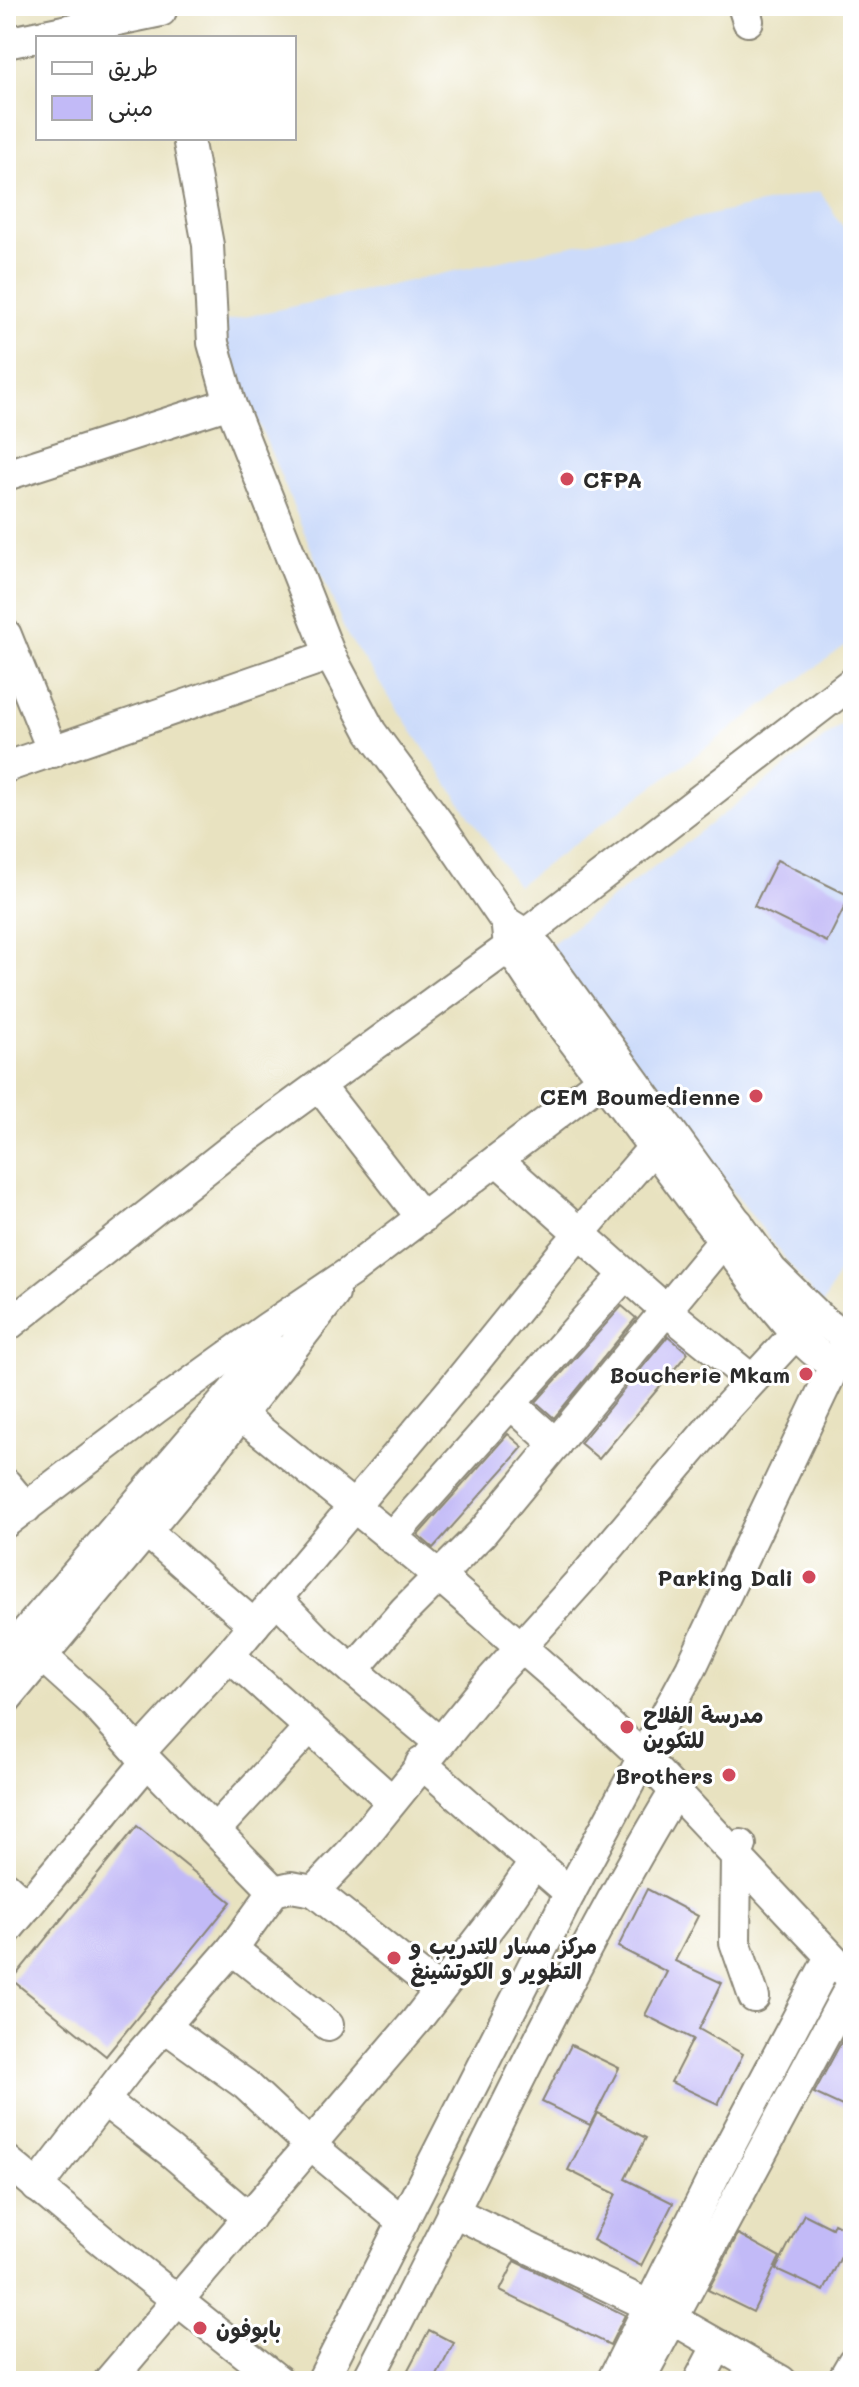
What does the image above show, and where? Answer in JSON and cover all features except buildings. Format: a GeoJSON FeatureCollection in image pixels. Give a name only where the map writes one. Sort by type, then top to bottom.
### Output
{"type":"FeatureCollection","features":[{"type":"Feature","properties":{"kind":"street"},"geometry":{"type":"LineString","coordinates":[[50,36],[163,18]]}},
{"type":"Feature","properties":{"kind":"street"},"geometry":{"type":"LineString","coordinates":[[6,43],[36,38]]}},
{"type":"Feature","properties":{"kind":"street"},"geometry":{"type":"LineString","coordinates":[[188,140],[208,245],[213,343],[230,403],[330,655],[371,732],[463,858],[513,934],[541,953],[653,1148],[731,1232],[848,1347]]}},
{"type":"Feature","properties":{"kind":"street"},"geometry":{"type":"LineString","coordinates":[[6,475],[230,403]]}},
{"type":"Feature","properties":{"kind":"street"},"geometry":{"type":"LineString","coordinates":[[6,635],[53,752]]}},
{"type":"Feature","properties":{"kind":"street"},"geometry":{"type":"LineString","coordinates":[[6,767],[330,655]]}},
{"type":"Feature","properties":{"kind":"street"},"geometry":{"type":"LineString","coordinates":[[6,1327],[229,1151],[320,1087],[513,934],[853,682]]}},
{"type":"Feature","properties":{"kind":"street"},"geometry":{"type":"LineString","coordinates":[[6,1484],[16,1515],[156,1408],[350,1272],[612,1072]]}},
{"type":"Feature","properties":{"kind":"street"},"geometry":{"type":"LineString","coordinates":[[612,1072],[731,1232],[766,1298],[796,1333],[819,1354],[848,1347]]}},
{"type":"Feature","properties":{"kind":"street"},"geometry":{"type":"LineString","coordinates":[[320,1087],[422,1218]]}},
{"type":"Feature","properties":{"kind":"street"},"geometry":{"type":"LineString","coordinates":[[6,1931],[16,1896],[143,1758],[653,1148]]}},
{"type":"Feature","properties":{"kind":"street"},"geometry":{"type":"LineString","coordinates":[[497,1160],[625,1275],[752,1380]]}},
{"type":"Feature","properties":{"kind":"street"},"geometry":{"type":"LineString","coordinates":[[353,1670],[438,1575],[482,1533],[731,1232]]}},
{"type":"Feature","properties":{"kind":"street"},"geometry":{"type":"LineString","coordinates":[[6,1655],[147,1532],[242,1416],[350,1272]]}},
{"type":"Feature","properties":{"kind":"street"},"geometry":{"type":"LineString","coordinates":[[391,1538],[625,1275]]}},
{"type":"Feature","properties":{"kind":"street"},"geometry":{"type":"LineString","coordinates":[[6,1699],[42,1656],[81,1588],[187,1444],[317,1295]]}},
{"type":"Feature","properties":{"kind":"street"},"geometry":{"type":"LineString","coordinates":[[314,1891],[352,1851],[391,1800],[521,1647],[796,1333]]}},
{"type":"Feature","properties":{"kind":"street"},"geometry":{"type":"LineString","coordinates":[[322,2381],[570,1893],[691,1668],[848,1347]]}},
{"type":"Feature","properties":{"kind":"street"},"geometry":{"type":"LineString","coordinates":[[511,1404],[556,1444]]}},
{"type":"Feature","properties":{"kind":"street"},"geometry":{"type":"LineString","coordinates":[[156,1408],[163,1420],[187,1444]]}},
{"type":"Feature","properties":{"kind":"street"},"geometry":{"type":"LineString","coordinates":[[242,1416],[647,1747],[842,1955],[853,1981],[660,2314],[612,2381]]}},
{"type":"Feature","properties":{"kind":"street"},"geometry":{"type":"LineString","coordinates":[[147,1532],[254,1625]]}},
{"type":"Feature","properties":{"kind":"street"},"geometry":{"type":"LineString","coordinates":[[277,1599],[315,1638],[353,1670],[534,1863],[570,1893]]}},
{"type":"Feature","properties":{"kind":"street"},"geometry":{"type":"LineString","coordinates":[[229,1655],[391,1800]]}},
{"type":"Feature","properties":{"kind":"street"},"geometry":{"type":"LineString","coordinates":[[42,1656],[93,1702],[143,1758],[274,1891]]}},
{"type":"Feature","properties":{"kind":"street"},"geometry":{"type":"LineString","coordinates":[[216,1829],[309,1728]]}},
{"type":"Feature","properties":{"kind":"street"},"geometry":{"type":"LineString","coordinates":[[647,1747],[675,1791],[740,1848]]}},
{"type":"Feature","properties":{"kind":"street"},"geometry":{"type":"LineString","coordinates":[[367,2381],[580,1960],[675,1791]]}},
{"type":"Feature","properties":{"kind":"street"},"geometry":{"type":"LineString","coordinates":[[740,1848],[735,1942],[754,1997]]}},
{"type":"Feature","properties":{"kind":"street"},"geometry":{"type":"LineString","coordinates":[[109,2381],[398,2042],[502,1910],[534,1863]]}},
{"type":"Feature","properties":{"kind":"street"},"geometry":{"type":"LineString","coordinates":[[37,2187],[103,2100],[232,1949],[274,1891],[291,1887],[314,1891],[438,1990]]}},
{"type":"Feature","properties":{"kind":"street"},"geometry":{"type":"LineString","coordinates":[[232,1949],[328,2025]]}},
{"type":"Feature","properties":{"kind":"street"},"geometry":{"type":"LineString","coordinates":[[639,2381],[660,2314],[714,2176],[842,1955]]}},
{"type":"Feature","properties":{"kind":"street"},"geometry":{"type":"LineString","coordinates":[[164,2026],[246,2085],[309,2144],[403,2222]]}},
{"type":"Feature","properties":{"kind":"street"},"geometry":{"type":"LineString","coordinates":[[103,2100],[170,2151],[249,2218]]}},
{"type":"Feature","properties":{"kind":"street"},"geometry":{"type":"LineString","coordinates":[[6,2160],[279,2381]]}},
{"type":"Feature","properties":{"kind":"street"},"geometry":{"type":"LineString","coordinates":[[452,2211],[660,2314],[781,2381]]}},
{"type":"Feature","properties":{"kind":"street"},"geometry":{"type":"LineString","coordinates":[[699,2381],[718,2345]]}},
{"type":"Feature","properties":{"kind":"street"},"geometry":{"type":"LineString","coordinates":[[842,2381],[853,2362]]}},
{"type":"Feature","properties":{"kind":"shaded area","name":"CFPA"},"geometry":{"type":"Polygon","coordinates":[[[820,191],[853,243],[853,640],[517,886],[347,635],[217,323],[820,191]]]}},
{"type":"Feature","properties":{"kind":"shaded area","name":"CEM Boumedienne"},"geometry":{"type":"Polygon","coordinates":[[[853,716],[853,1244],[822,1306],[545,949],[853,716]]]}},
{"type":"Feature","properties":{"kind":"place","name":"CFPA"},"geometry":{"type":"Point","coordinates":[567,479]}},
{"type":"Feature","properties":{"kind":"place","name":"CEM Boumedienne"},"geometry":{"type":"Point","coordinates":[756,1096]}},
{"type":"Feature","properties":{"kind":"place","name":"Boucherie Mkam"},"geometry":{"type":"Point","coordinates":[806,1374]}},
{"type":"Feature","properties":{"kind":"place","name":"Parking Dali"},"geometry":{"type":"Point","coordinates":[809,1577]}},
{"type":"Feature","properties":{"kind":"place","name":"مدرسة الفلاح للتكوين"},"geometry":{"type":"Point","coordinates":[627,1727]}},
{"type":"Feature","properties":{"kind":"place","name":"Brothers"},"geometry":{"type":"Point","coordinates":[729,1775]}},
{"type":"Feature","properties":{"kind":"place","name":"مركز مسار للتدريب و التطوير و الكوتشينغ"},"geometry":{"type":"Point","coordinates":[394,1958]}},
{"type":"Feature","properties":{"kind":"place","name":"بابوفون"},"geometry":{"type":"Point","coordinates":[200,2328]}}]}
